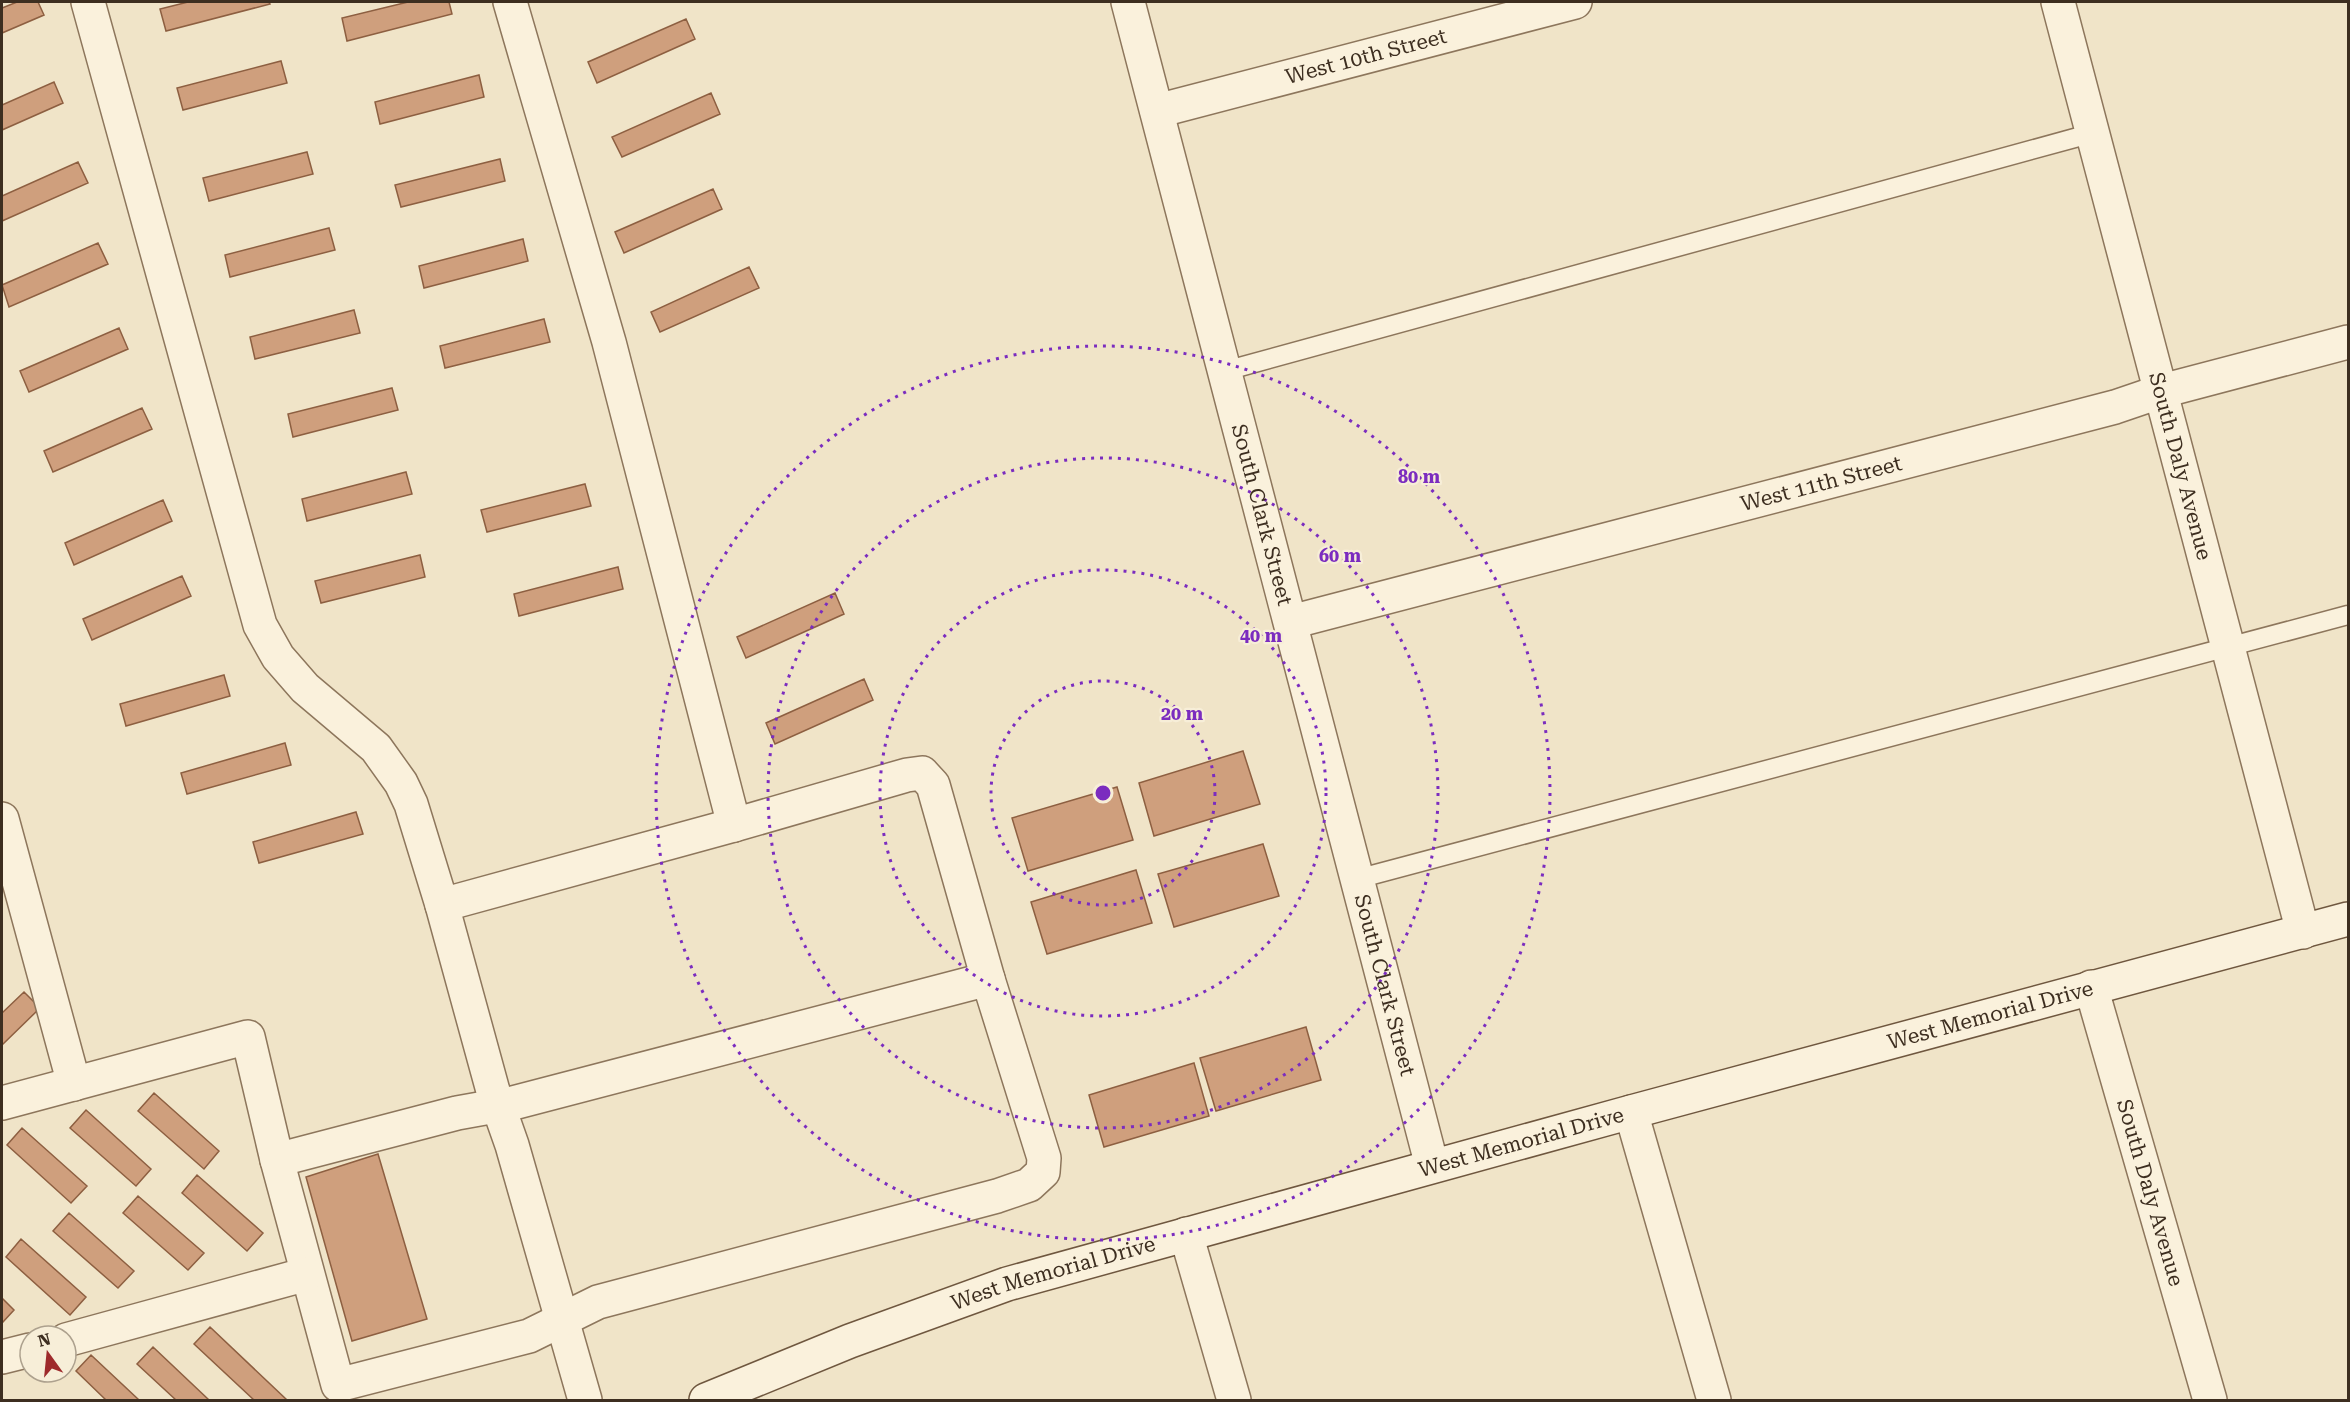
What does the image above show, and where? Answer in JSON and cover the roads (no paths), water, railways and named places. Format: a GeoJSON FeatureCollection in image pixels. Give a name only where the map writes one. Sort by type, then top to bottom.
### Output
{"type":"FeatureCollection","features":[{"type":"Feature","properties":{"kind":"street"},"geometry":{"type":"LineString","coordinates":[[88,2],[260,625],[278,657],[305,688],[375,748],[401,783],[411,804],[585,1401]]}},
{"type":"Feature","properties":{"kind":"street"},"geometry":{"type":"LineString","coordinates":[[510,2],[609,342],[734,825]]}},
{"type":"Feature","properties":{"kind":"street","name":"South Clark Street"},"geometry":{"type":"LineString","coordinates":[[1128,2],[1432,1166]]}},
{"type":"Feature","properties":{"kind":"street","name":"West 10th Street"},"geometry":{"type":"LineString","coordinates":[[1157,111],[1575,2]]}},
{"type":"Feature","properties":{"kind":"street","name":"South Daly Avenue"},"geometry":{"type":"LineString","coordinates":[[2058,2],[2303,932]]}},
{"type":"Feature","properties":{"kind":"street","name":"West 11th Street"},"geometry":{"type":"LineString","coordinates":[[1290,622],[2115,407],[2162,391],[2349,342]]}},
{"type":"Feature","properties":{"kind":"street"},"geometry":{"type":"LineString","coordinates":[[2,1103],[248,1037],[277,1160],[338,1385],[529,1336],[598,1302],[997,1196],[1029,1185],[1043,1172],[1044,1158],[988,979],[933,785],[922,773],[907,775],[441,905]]}},
{"type":"Feature","properties":{"kind":"street"},"geometry":{"type":"LineString","coordinates":[[2,819],[74,1084]]}},
{"type":"Feature","properties":{"kind":"street","name":"West Memorial Drive"},"geometry":{"type":"LineString","coordinates":[[706,1401],[850,1341],[1007,1284],[2091,987],[2349,920]]}},
{"type":"Feature","properties":{"kind":"street"},"geometry":{"type":"LineString","coordinates":[[277,1160],[457,1113],[525,1100],[988,979]]}},
{"type":"Feature","properties":{"kind":"street","name":"South Daly Avenue"},"geometry":{"type":"LineString","coordinates":[[2091,987],[2210,1401]]}},
{"type":"Feature","properties":{"kind":"street"},"geometry":{"type":"LineString","coordinates":[[1631,1112],[1714,1401]]}},
{"type":"Feature","properties":{"kind":"street"},"geometry":{"type":"LineString","coordinates":[[1186,1234],[1234,1401]]}},
{"type":"Feature","properties":{"kind":"street"},"geometry":{"type":"LineString","coordinates":[[78,1337],[307,1274]]}},
{"type":"Feature","properties":{"kind":"street"},"geometry":{"type":"LineString","coordinates":[[2,1357],[18,1353]]}},
{"type":"Feature","properties":{"kind":"lane"},"geometry":{"type":"LineString","coordinates":[[1225,371],[2093,133]]}},
{"type":"Feature","properties":{"kind":"lane"},"geometry":{"type":"LineString","coordinates":[[1357,879],[2228,645],[2349,615]]}}]}
